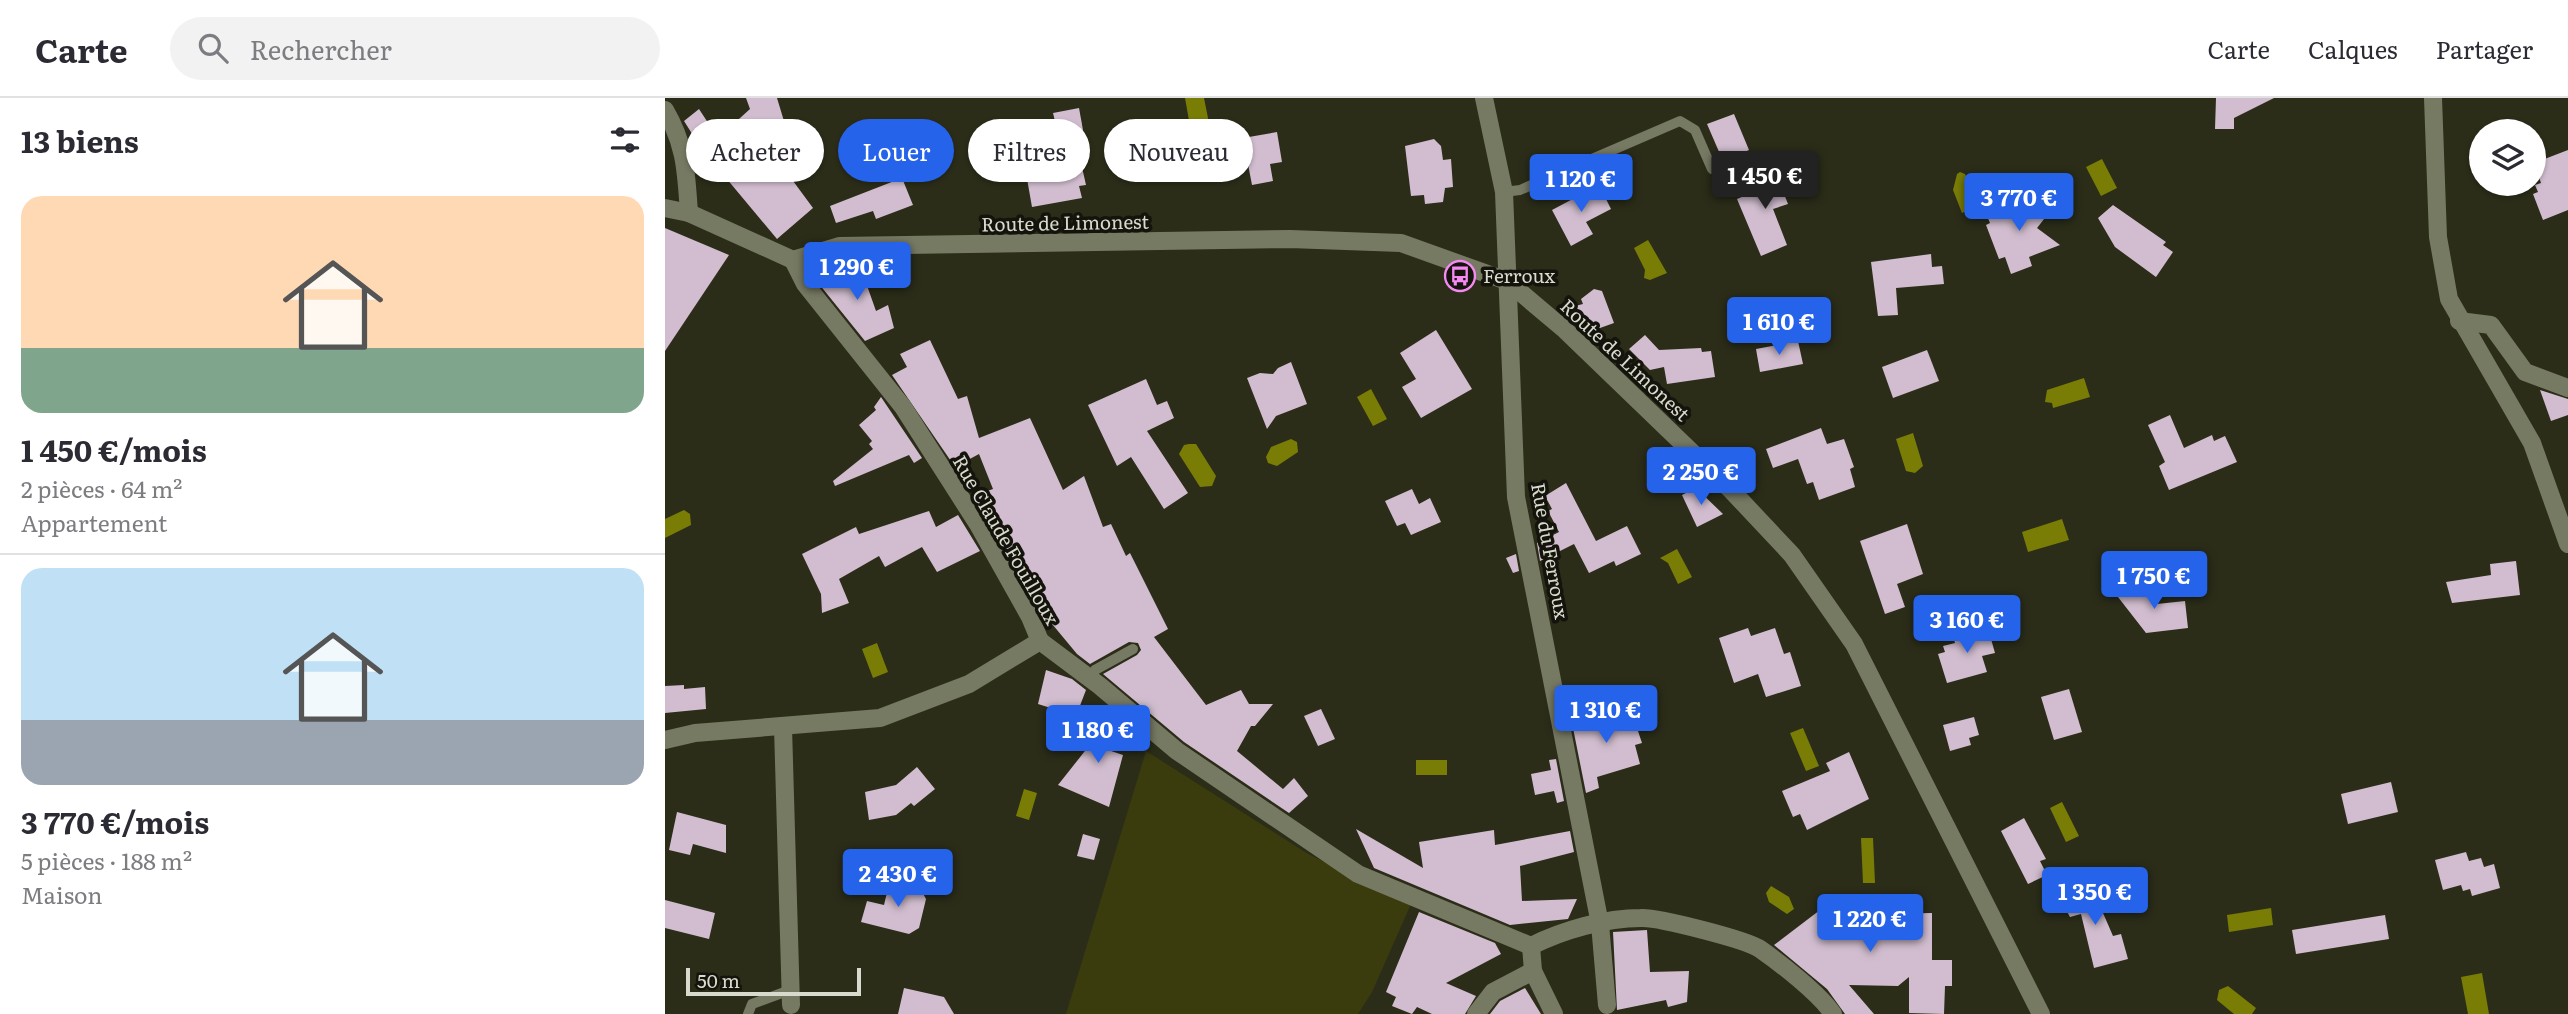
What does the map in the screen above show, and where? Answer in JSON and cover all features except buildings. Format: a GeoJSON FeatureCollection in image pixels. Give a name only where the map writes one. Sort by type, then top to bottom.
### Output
{"type":"FeatureCollection","features":[{"type":"Feature","properties":{"kind":"street","name":"Rue du Ferroux"},"geometry":{"type":"LineString","coordinates":[[1484,98],[1504,192],[1516,497],[1600,924],[1607,1005]]}},
{"type":"Feature","properties":{"kind":"street"},"geometry":{"type":"LineString","coordinates":[[2433,98],[2438,237],[2449,299],[2459,321],[2532,443],[2568,544]]}},
{"type":"Feature","properties":{"kind":"street"},"geometry":{"type":"LineString","coordinates":[[665,110],[678,133],[685,157],[688,213]]}},
{"type":"Feature","properties":{"kind":"street"},"geometry":{"type":"LineString","coordinates":[[665,208],[688,213],[793,260]]}},
{"type":"Feature","properties":{"kind":"street","name":"Route de Limonest"},"geometry":{"type":"LineString","coordinates":[[793,260],[840,246],[1290,239],[1401,243],[1507,281],[1565,330],[1731,490],[1792,555],[1854,644],[2041,1014]]}},
{"type":"Feature","properties":{"kind":"street","name":"Rue Claude Fouilloux"},"geometry":{"type":"LineString","coordinates":[[793,260],[805,284],[903,407],[979,526],[1030,617],[1040,641],[1177,751],[1358,874],[1531,946]]}},
{"type":"Feature","properties":{"kind":"street"},"geometry":{"type":"LineString","coordinates":[[2459,321],[2491,325],[2525,372],[2568,387]]}},
{"type":"Feature","properties":{"kind":"street"},"geometry":{"type":"LineString","coordinates":[[665,740],[695,733],[880,718],[969,684],[1040,641]]}},
{"type":"Feature","properties":{"kind":"street"},"geometry":{"type":"LineString","coordinates":[[783,727],[790,998]]}},
{"type":"Feature","properties":{"kind":"street"},"geometry":{"type":"LineString","coordinates":[[1554,1014],[1534,971],[1531,946],[1550,936],[1641,918],[1661,920],[1758,948],[1833,1014]]}},
{"type":"Feature","properties":{"kind":"street"},"geometry":{"type":"LineString","coordinates":[[1476,1014],[1493,992],[1534,971]]}},
{"type":"Feature","properties":{"kind":"lane"},"geometry":{"type":"LineString","coordinates":[[1504,192],[1520,190],[1680,121],[1695,130],[1712,169]]}},
{"type":"Feature","properties":{"kind":"lane"},"geometry":{"type":"LineString","coordinates":[[1089,678],[1095,670],[1133,649]]}},
{"type":"Feature","properties":{"kind":"lane"},"geometry":{"type":"LineString","coordinates":[[748,1014],[751,1004],[790,998]]}},
{"type":"Feature","properties":{"kind":"shaded area"},"geometry":{"type":"Polygon","coordinates":[[[1185,98],[1204,98],[1208,119],[1189,119],[1185,98]]]}},
{"type":"Feature","properties":{"kind":"shaded area"},"geometry":{"type":"Polygon","coordinates":[[[2102,159],[2117,188],[2101,196],[2086,167],[2102,159]]]}},
{"type":"Feature","properties":{"kind":"shaded area"},"geometry":{"type":"Polygon","coordinates":[[[1960,172],[1965,174],[1978,206],[1962,213],[1953,190],[1960,172]]]}},
{"type":"Feature","properties":{"kind":"shaded area"},"geometry":{"type":"Polygon","coordinates":[[[1648,240],[1667,273],[1650,280],[1644,278],[1645,270],[1634,248],[1648,240]]]}},
{"type":"Feature","properties":{"kind":"shaded area"},"geometry":{"type":"Polygon","coordinates":[[[2084,378],[2090,397],[2053,408],[2052,403],[2045,402],[2047,390],[2084,378]]]}},
{"type":"Feature","properties":{"kind":"shaded area"},"geometry":{"type":"Polygon","coordinates":[[[1371,389],[1387,419],[1373,426],[1357,397],[1371,389]]]}},
{"type":"Feature","properties":{"kind":"shaded area"},"geometry":{"type":"Polygon","coordinates":[[[1913,433],[1923,466],[1915,473],[1906,471],[1896,439],[1913,433]]]}},
{"type":"Feature","properties":{"kind":"shaded area"},"geometry":{"type":"Polygon","coordinates":[[[1291,439],[1297,442],[1298,452],[1277,466],[1268,463],[1266,457],[1271,447],[1291,439]]]}},
{"type":"Feature","properties":{"kind":"shaded area"},"geometry":{"type":"Polygon","coordinates":[[[1196,444],[1216,476],[1212,486],[1200,487],[1179,454],[1184,445],[1196,444]]]}},
{"type":"Feature","properties":{"kind":"shaded area"},"geometry":{"type":"Polygon","coordinates":[[[684,510],[690,514],[691,525],[665,538],[665,519],[684,510]]]}},
{"type":"Feature","properties":{"kind":"shaded area"},"geometry":{"type":"Polygon","coordinates":[[[2062,519],[2069,540],[2028,552],[2022,532],[2062,519]]]}},
{"type":"Feature","properties":{"kind":"shaded area"},"geometry":{"type":"Polygon","coordinates":[[[1677,549],[1692,577],[1678,584],[1668,563],[1660,558],[1677,549]]]}},
{"type":"Feature","properties":{"kind":"shaded area"},"geometry":{"type":"Polygon","coordinates":[[[2183,563],[2192,570],[2189,579],[2169,583],[2162,581],[2159,571],[2163,566],[2167,568],[2183,563]]]}},
{"type":"Feature","properties":{"kind":"shaded area"},"geometry":{"type":"Polygon","coordinates":[[[877,643],[888,672],[873,678],[862,649],[877,643]]]}},
{"type":"Feature","properties":{"kind":"shaded area"},"geometry":{"type":"Polygon","coordinates":[[[1803,728],[1819,766],[1806,771],[1790,733],[1803,728]]]}},
{"type":"Feature","properties":{"kind":"shaded area"},"geometry":{"type":"Polygon","coordinates":[[[1146,751],[1308,854],[1411,904],[1372,992],[1358,1014],[1066,1014],[1146,751]]]}},
{"type":"Feature","properties":{"kind":"shaded area"},"geometry":{"type":"Polygon","coordinates":[[[1416,760],[1447,760],[1447,775],[1416,775],[1416,760]]]}},
{"type":"Feature","properties":{"kind":"shaded area"},"geometry":{"type":"Polygon","coordinates":[[[1024,789],[1037,793],[1029,820],[1016,816],[1024,789]]]}},
{"type":"Feature","properties":{"kind":"shaded area"},"geometry":{"type":"Polygon","coordinates":[[[2062,802],[2079,836],[2066,842],[2050,808],[2062,802]]]}},
{"type":"Feature","properties":{"kind":"shaded area"},"geometry":{"type":"Polygon","coordinates":[[[1861,838],[1873,838],[1875,883],[1863,883],[1861,838]]]}},
{"type":"Feature","properties":{"kind":"shaded area"},"geometry":{"type":"Polygon","coordinates":[[[1771,886],[1789,897],[1794,909],[1787,914],[1769,902],[1766,893],[1771,886]]]}},
{"type":"Feature","properties":{"kind":"shaded area"},"geometry":{"type":"Polygon","coordinates":[[[2271,908],[2273,925],[2229,932],[2227,915],[2271,908]]]}},
{"type":"Feature","properties":{"kind":"shaded area"},"geometry":{"type":"Polygon","coordinates":[[[2482,973],[2489,1014],[2468,1014],[2461,977],[2482,973]]]}},
{"type":"Feature","properties":{"kind":"shaded area"},"geometry":{"type":"Polygon","coordinates":[[[2228,986],[2256,1008],[2252,1014],[2234,1014],[2217,1000],[2219,990],[2228,986]]]}},
{"type":"Feature","properties":{"kind":"place","name":"Ferroux"},"geometry":{"type":"Point","coordinates":[1460,276]}}]}
